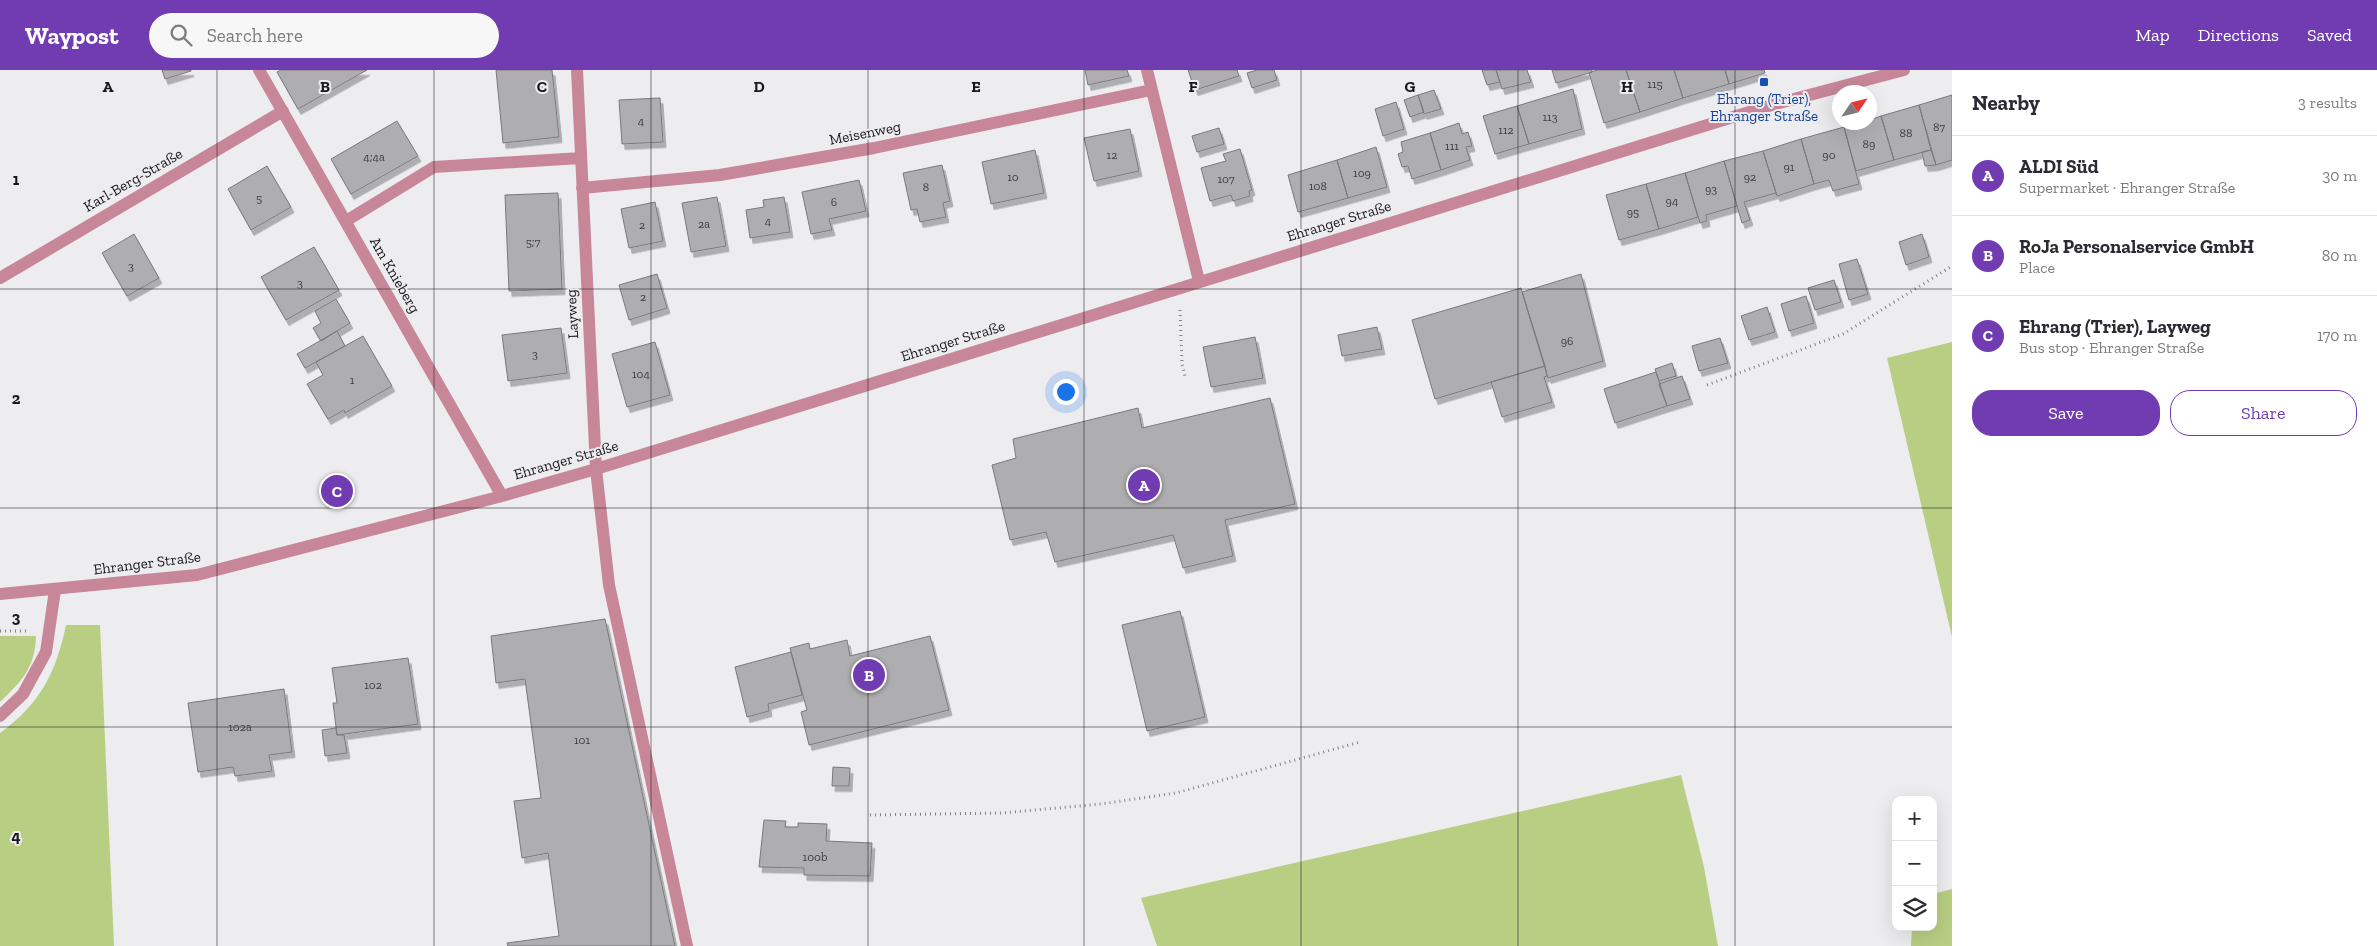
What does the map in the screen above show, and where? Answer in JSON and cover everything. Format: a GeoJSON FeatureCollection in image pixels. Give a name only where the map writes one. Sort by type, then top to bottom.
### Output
{"type":"FeatureCollection","features":[{"type":"Feature","properties":{"kind":"street","name":"Am Knieberg"},"geometry":{"type":"LineString","coordinates":[[259,70],[502,496]]}},
{"type":"Feature","properties":{"kind":"street","name":"Layweg"},"geometry":{"type":"LineString","coordinates":[[577,70],[596,469],[609,585],[687,946]]}},
{"type":"Feature","properties":{"kind":"street"},"geometry":{"type":"LineString","coordinates":[[1147,70],[1199,281]]}},
{"type":"Feature","properties":{"kind":"street","name":"Ehranger Straße"},"geometry":{"type":"LineString","coordinates":[[0,594],[197,575],[502,496],[596,469],[1775,104],[1904,70]]}},
{"type":"Feature","properties":{"kind":"street","name":"Meisenweg"},"geometry":{"type":"LineString","coordinates":[[582,188],[740,172],[874,148],[1151,90]]}},
{"type":"Feature","properties":{"kind":"street","name":"Karl-Berg-Straße"},"geometry":{"type":"LineString","coordinates":[[0,278],[283,112]]}},
{"type":"Feature","properties":{"kind":"street"},"geometry":{"type":"LineString","coordinates":[[346,221],[434,166],[581,158]]}},
{"type":"Feature","properties":{"kind":"street"},"geometry":{"type":"LineString","coordinates":[[0,716],[24,694],[46,652],[55,590]]}},
{"type":"Feature","properties":{"kind":"path"},"geometry":{"type":"LineString","coordinates":[[1707,385],[1843,334],[1952,266]]}},
{"type":"Feature","properties":{"kind":"path"},"geometry":{"type":"LineString","coordinates":[[1180,287],[1182,364],[1185,376]]}},
{"type":"Feature","properties":{"kind":"path"},"geometry":{"type":"LineString","coordinates":[[0,631],[49,631]]}},
{"type":"Feature","properties":{"kind":"path"},"geometry":{"type":"LineString","coordinates":[[870,815],[1002,813],[1101,804],[1176,793],[1360,742]]}},
{"type":"Feature","properties":{"kind":"green space"},"geometry":{"type":"Polygon","coordinates":[[[1952,342],[1952,637],[1887,358],[1952,342]]]}},
{"type":"Feature","properties":{"kind":"green space"},"geometry":{"type":"Polygon","coordinates":[[[66,625],[100,625],[114,946],[0,946],[0,733],[26,711],[44,686],[57,658],[66,625]]]}},
{"type":"Feature","properties":{"kind":"green space"},"geometry":{"type":"Polygon","coordinates":[[[0,636],[36,636],[33,657],[26,673],[0,702],[0,636]]]}},
{"type":"Feature","properties":{"kind":"green space"},"geometry":{"type":"Polygon","coordinates":[[[1681,775],[1704,867],[1718,946],[1157,946],[1141,898],[1681,775]]]}},
{"type":"Feature","properties":{"kind":"green space"},"geometry":{"type":"Polygon","coordinates":[[[1952,889],[1952,946],[1911,946],[1912,931],[1937,931],[1937,893],[1952,889]]]}},
{"type":"Feature","properties":{"kind":"building"},"geometry":{"type":"Polygon","coordinates":[[[162,70],[191,70],[191,71],[165,79],[162,70]]]}},
{"type":"Feature","properties":{"kind":"building"},"geometry":{"type":"Polygon","coordinates":[[[281,70],[367,70],[298,109],[277,72],[281,70]]]}},
{"type":"Feature","properties":{"kind":"building"},"geometry":{"type":"Polygon","coordinates":[[[496,70],[552,70],[559,137],[503,143],[496,70]]]}},
{"type":"Feature","properties":{"kind":"building"},"geometry":{"type":"Polygon","coordinates":[[[1085,70],[1127,70],[1129,76],[1088,85],[1085,70]]]}},
{"type":"Feature","properties":{"kind":"building"},"geometry":{"type":"Polygon","coordinates":[[[1188,70],[1237,70],[1239,76],[1195,90],[1188,70]]]}},
{"type":"Feature","properties":{"kind":"building"},"geometry":{"type":"Polygon","coordinates":[[[1257,70],[1274,70],[1277,80],[1252,88],[1247,73],[1257,70]]]}},
{"type":"Feature","properties":{"kind":"building"},"geometry":{"type":"Polygon","coordinates":[[[1482,70],[1496,70],[1500,82],[1487,85],[1482,70]]]}},
{"type":"Feature","properties":{"kind":"building"},"geometry":{"type":"Polygon","coordinates":[[[1496,70],[1527,70],[1531,82],[1502,89],[1496,70]]]}},
{"type":"Feature","properties":{"kind":"building"},"geometry":{"type":"Polygon","coordinates":[[[1552,70],[1592,70],[1592,72],[1556,83],[1552,70]]]}},
{"type":"Feature","properties":{"kind":"building"},"geometry":{"type":"Polygon","coordinates":[[[1597,70],[1626,70],[1640,112],[1604,123],[1589,73],[1597,70]]]}},
{"type":"Feature","properties":{"kind":"building"},"geometry":{"type":"Polygon","coordinates":[[[1626,70],[1674,70],[1683,98],[1640,112],[1626,70]]]}},
{"type":"Feature","properties":{"kind":"building"},"geometry":{"type":"Polygon","coordinates":[[[1674,70],[1725,70],[1729,84],[1683,98],[1674,70]]]}},
{"type":"Feature","properties":{"kind":"building"},"geometry":{"type":"Polygon","coordinates":[[[1725,70],[1764,70],[1765,73],[1729,84],[1725,70]]]}},
{"type":"Feature","properties":{"kind":"building"},"geometry":{"type":"Polygon","coordinates":[[[1573,89],[1582,129],[1529,144],[1517,106],[1573,89]]]}},
{"type":"Feature","properties":{"kind":"building"},"geometry":{"type":"Polygon","coordinates":[[[1434,90],[1441,109],[1424,114],[1418,95],[1434,90]]]}},
{"type":"Feature","properties":{"kind":"building"},"geometry":{"type":"Polygon","coordinates":[[[1418,95],[1424,112],[1410,117],[1404,100],[1418,95]]]}},
{"type":"Feature","properties":{"kind":"building"},"geometry":{"type":"Polygon","coordinates":[[[1952,95],[1952,160],[1936,165],[1919,105],[1952,95]]]}},
{"type":"Feature","properties":{"kind":"building"},"geometry":{"type":"Polygon","coordinates":[[[660,98],[663,142],[622,144],[619,100],[660,98]]]}},
{"type":"Feature","properties":{"kind":"building"},"geometry":{"type":"Polygon","coordinates":[[[1396,102],[1404,129],[1383,136],[1375,109],[1396,102]]]}},
{"type":"Feature","properties":{"kind":"building"},"geometry":{"type":"Polygon","coordinates":[[[1919,105],[1931,150],[1894,160],[1881,116],[1919,105]]]}},
{"type":"Feature","properties":{"kind":"building"},"geometry":{"type":"Polygon","coordinates":[[[1517,106],[1529,144],[1495,154],[1483,116],[1517,106]]]}},
{"type":"Feature","properties":{"kind":"building"},"geometry":{"type":"Polygon","coordinates":[[[1881,116],[1894,160],[1856,171],[1845,130],[1877,130],[1877,117],[1881,116]]]}},
{"type":"Feature","properties":{"kind":"building"},"geometry":{"type":"Polygon","coordinates":[[[397,121],[418,156],[351,194],[331,159],[397,121]]]}},
{"type":"Feature","properties":{"kind":"building"},"geometry":{"type":"Polygon","coordinates":[[[1459,123],[1462,134],[1468,132],[1472,146],[1466,147],[1470,160],[1441,170],[1430,133],[1459,123]]]}},
{"type":"Feature","properties":{"kind":"building"},"geometry":{"type":"Polygon","coordinates":[[[1219,128],[1224,144],[1197,152],[1192,136],[1219,128]]]}},
{"type":"Feature","properties":{"kind":"building"},"geometry":{"type":"Polygon","coordinates":[[[1130,129],[1139,171],[1094,181],[1084,138],[1130,129]]]}},
{"type":"Feature","properties":{"kind":"building"},"geometry":{"type":"Polygon","coordinates":[[[1833,130],[1845,130],[1859,184],[1833,191],[1829,180],[1814,184],[1801,139],[1833,130]]]}},
{"type":"Feature","properties":{"kind":"building"},"geometry":{"type":"Polygon","coordinates":[[[1430,133],[1441,170],[1412,179],[1408,166],[1402,167],[1398,154],[1403,152],[1401,142],[1430,133]]]}},
{"type":"Feature","properties":{"kind":"building"},"geometry":{"type":"Polygon","coordinates":[[[1801,139],[1814,184],[1777,196],[1763,151],[1801,139]]]}},
{"type":"Feature","properties":{"kind":"building"},"geometry":{"type":"Polygon","coordinates":[[[1376,147],[1387,187],[1348,198],[1337,160],[1376,147]]]}},
{"type":"Feature","properties":{"kind":"building"},"geometry":{"type":"Polygon","coordinates":[[[1240,149],[1252,190],[1249,191],[1250,196],[1233,201],[1231,195],[1210,201],[1201,168],[1226,161],[1223,154],[1240,149]]]}},
{"type":"Feature","properties":{"kind":"building"},"geometry":{"type":"Polygon","coordinates":[[[1035,150],[1044,193],[991,204],[982,162],[1035,150]]]}},
{"type":"Feature","properties":{"kind":"building"},"geometry":{"type":"Polygon","coordinates":[[[1931,150],[1936,165],[1925,166],[1922,152],[1931,150]]]}},
{"type":"Feature","properties":{"kind":"building"},"geometry":{"type":"Polygon","coordinates":[[[1763,151],[1776,193],[1744,202],[1750,220],[1742,223],[1724,161],[1763,151]]]}},
{"type":"Feature","properties":{"kind":"building"},"geometry":{"type":"Polygon","coordinates":[[[1337,160],[1348,198],[1298,212],[1288,175],[1337,160]]]}},
{"type":"Feature","properties":{"kind":"building"},"geometry":{"type":"Polygon","coordinates":[[[1724,161],[1737,206],[1706,215],[1707,221],[1700,223],[1685,173],[1724,161]]]}},
{"type":"Feature","properties":{"kind":"building"},"geometry":{"type":"Polygon","coordinates":[[[942,165],[950,201],[943,203],[946,217],[920,222],[917,209],[911,210],[903,173],[942,165]]]}},
{"type":"Feature","properties":{"kind":"building"},"geometry":{"type":"Polygon","coordinates":[[[267,166],[291,207],[251,230],[228,189],[267,166]]]}},
{"type":"Feature","properties":{"kind":"building"},"geometry":{"type":"Polygon","coordinates":[[[1685,173],[1698,217],[1659,229],[1646,184],[1685,173]]]}},
{"type":"Feature","properties":{"kind":"building"},"geometry":{"type":"Polygon","coordinates":[[[859,180],[866,211],[829,219],[832,230],[811,234],[802,192],[859,180]]]}},
{"type":"Feature","properties":{"kind":"building"},"geometry":{"type":"Polygon","coordinates":[[[1646,184],[1659,229],[1619,240],[1606,195],[1646,184]]]}},
{"type":"Feature","properties":{"kind":"building"},"geometry":{"type":"Polygon","coordinates":[[[558,193],[562,289],[509,291],[505,195],[558,193]]]}},
{"type":"Feature","properties":{"kind":"building"},"geometry":{"type":"Polygon","coordinates":[[[717,197],[726,246],[691,252],[682,203],[717,197]]]}},
{"type":"Feature","properties":{"kind":"building"},"geometry":{"type":"Polygon","coordinates":[[[784,197],[790,232],[750,238],[746,210],[764,207],[763,200],[784,197]]]}},
{"type":"Feature","properties":{"kind":"building"},"geometry":{"type":"Polygon","coordinates":[[[655,202],[663,241],[629,248],[621,209],[655,202]]]}},
{"type":"Feature","properties":{"kind":"building"},"geometry":{"type":"Polygon","coordinates":[[[134,234],[159,278],[127,296],[102,253],[134,234]]]}},
{"type":"Feature","properties":{"kind":"building"},"geometry":{"type":"Polygon","coordinates":[[[1922,234],[1929,257],[1906,265],[1899,242],[1922,234]]]}},
{"type":"Feature","properties":{"kind":"building"},"geometry":{"type":"Polygon","coordinates":[[[314,247],[339,290],[286,320],[261,277],[314,247]]]}},
{"type":"Feature","properties":{"kind":"building"},"geometry":{"type":"Polygon","coordinates":[[[1857,259],[1868,294],[1849,300],[1839,264],[1857,259]]]}},
{"type":"Feature","properties":{"kind":"building"},"geometry":{"type":"Polygon","coordinates":[[[657,274],[667,308],[629,320],[619,285],[657,274]]]}},
{"type":"Feature","properties":{"kind":"building"},"geometry":{"type":"Polygon","coordinates":[[[1581,274],[1603,361],[1548,378],[1522,292],[1581,274]]]}},
{"type":"Feature","properties":{"kind":"building"},"geometry":{"type":"Polygon","coordinates":[[[1834,280],[1841,302],[1815,310],[1808,288],[1834,280]]]}},
{"type":"Feature","properties":{"kind":"building"},"geometry":{"type":"Polygon","coordinates":[[[1521,288],[1545,366],[1435,399],[1412,320],[1521,288]]]}},
{"type":"Feature","properties":{"kind":"building"},"geometry":{"type":"Polygon","coordinates":[[[1806,296],[1814,323],[1789,331],[1781,304],[1806,296]]]}},
{"type":"Feature","properties":{"kind":"building"},"geometry":{"type":"Polygon","coordinates":[[[336,299],[350,323],[321,341],[313,328],[321,323],[315,311],[336,299]]]}},
{"type":"Feature","properties":{"kind":"building"},"geometry":{"type":"Polygon","coordinates":[[[1767,307],[1775,332],[1749,340],[1741,316],[1767,307]]]}},
{"type":"Feature","properties":{"kind":"building"},"geometry":{"type":"Polygon","coordinates":[[[1377,327],[1382,349],[1342,356],[1338,335],[1377,327]]]}},
{"type":"Feature","properties":{"kind":"building"},"geometry":{"type":"Polygon","coordinates":[[[561,328],[567,373],[508,381],[502,335],[561,328]]]}},
{"type":"Feature","properties":{"kind":"building"},"geometry":{"type":"Polygon","coordinates":[[[337,331],[345,346],[305,368],[297,354],[337,331]]]}},
{"type":"Feature","properties":{"kind":"building"},"geometry":{"type":"Polygon","coordinates":[[[363,336],[392,386],[345,413],[344,410],[328,419],[307,384],[323,375],[316,362],[363,336]]]}},
{"type":"Feature","properties":{"kind":"building"},"geometry":{"type":"Polygon","coordinates":[[[1255,337],[1263,378],[1211,387],[1203,347],[1255,337]]]}},
{"type":"Feature","properties":{"kind":"building"},"geometry":{"type":"Polygon","coordinates":[[[1720,338],[1728,363],[1699,371],[1692,346],[1720,338]]]}},
{"type":"Feature","properties":{"kind":"building"},"geometry":{"type":"Polygon","coordinates":[[[655,342],[670,395],[627,407],[612,354],[655,342]]]}},
{"type":"Feature","properties":{"kind":"building"},"geometry":{"type":"Polygon","coordinates":[[[1672,363],[1676,376],[1659,381],[1655,369],[1672,363]]]}},
{"type":"Feature","properties":{"kind":"building"},"geometry":{"type":"Polygon","coordinates":[[[1545,366],[1547,376],[1544,377],[1552,402],[1502,417],[1491,382],[1545,366]]]}},
{"type":"Feature","properties":{"kind":"building"},"geometry":{"type":"Polygon","coordinates":[[[1656,372],[1667,406],[1615,423],[1604,389],[1656,372]]]}},
{"type":"Feature","properties":{"kind":"building"},"geometry":{"type":"Polygon","coordinates":[[[1682,376],[1690,399],[1667,406],[1659,384],[1682,376]]]}},
{"type":"Feature","properties":{"kind":"building"},"geometry":{"type":"Polygon","coordinates":[[[1270,398],[1295,504],[1225,520],[1233,556],[1183,568],[1173,535],[1055,562],[1046,532],[1010,540],[992,465],[1016,458],[1013,439],[1138,408],[1142,428],[1270,398]]]}},
{"type":"Feature","properties":{"kind":"building"},"geometry":{"type":"Polygon","coordinates":[[[1180,611],[1205,717],[1147,731],[1122,625],[1180,611]]]}},
{"type":"Feature","properties":{"kind":"building"},"geometry":{"type":"Polygon","coordinates":[[[605,619],[675,946],[508,946],[507,943],[559,936],[548,853],[522,858],[514,801],[541,798],[525,679],[496,683],[491,636],[605,619]]]}},
{"type":"Feature","properties":{"kind":"building"},"geometry":{"type":"Polygon","coordinates":[[[930,636],[949,710],[809,745],[801,712],[807,710],[790,648],[809,643],[810,649],[847,640],[850,656],[930,636]]]}},
{"type":"Feature","properties":{"kind":"building"},"geometry":{"type":"Polygon","coordinates":[[[791,652],[802,695],[768,704],[769,711],[747,717],[735,667],[791,652]]]}},
{"type":"Feature","properties":{"kind":"building"},"geometry":{"type":"Polygon","coordinates":[[[408,658],[418,724],[337,735],[333,703],[337,703],[332,668],[408,658]]]}},
{"type":"Feature","properties":{"kind":"building"},"geometry":{"type":"Polygon","coordinates":[[[284,689],[292,752],[269,755],[272,771],[235,776],[233,767],[198,772],[188,703],[284,689]]]}},
{"type":"Feature","properties":{"kind":"building"},"geometry":{"type":"Polygon","coordinates":[[[336,728],[337,735],[344,735],[347,753],[325,756],[322,730],[336,728]]]}},
{"type":"Feature","properties":{"kind":"building"},"geometry":{"type":"Polygon","coordinates":[[[833,767],[850,768],[849,786],[832,786],[833,767]]]}},
{"type":"Feature","properties":{"kind":"building"},"geometry":{"type":"Polygon","coordinates":[[[764,820],[786,821],[785,827],[798,827],[798,823],[827,824],[826,841],[872,843],[870,876],[804,875],[804,868],[759,867],[764,820]]]}},
{"type":"Feature","properties":{"kind":"place","name":"Ehrang (Trier), Ehranger Straße"},"geometry":{"type":"Point","coordinates":[1764,82]}},
{"type":"Feature","properties":{"kind":"place","name":"ALDI Süd"},"geometry":{"type":"Point","coordinates":[1144,485]}},
{"type":"Feature","properties":{"kind":"place","name":"Ehrang (Trier), Layweg"},"geometry":{"type":"Point","coordinates":[337,491]}},
{"type":"Feature","properties":{"kind":"place","name":"RoJa Personalservice GmbH"},"geometry":{"type":"Point","coordinates":[869,675]}}]}
